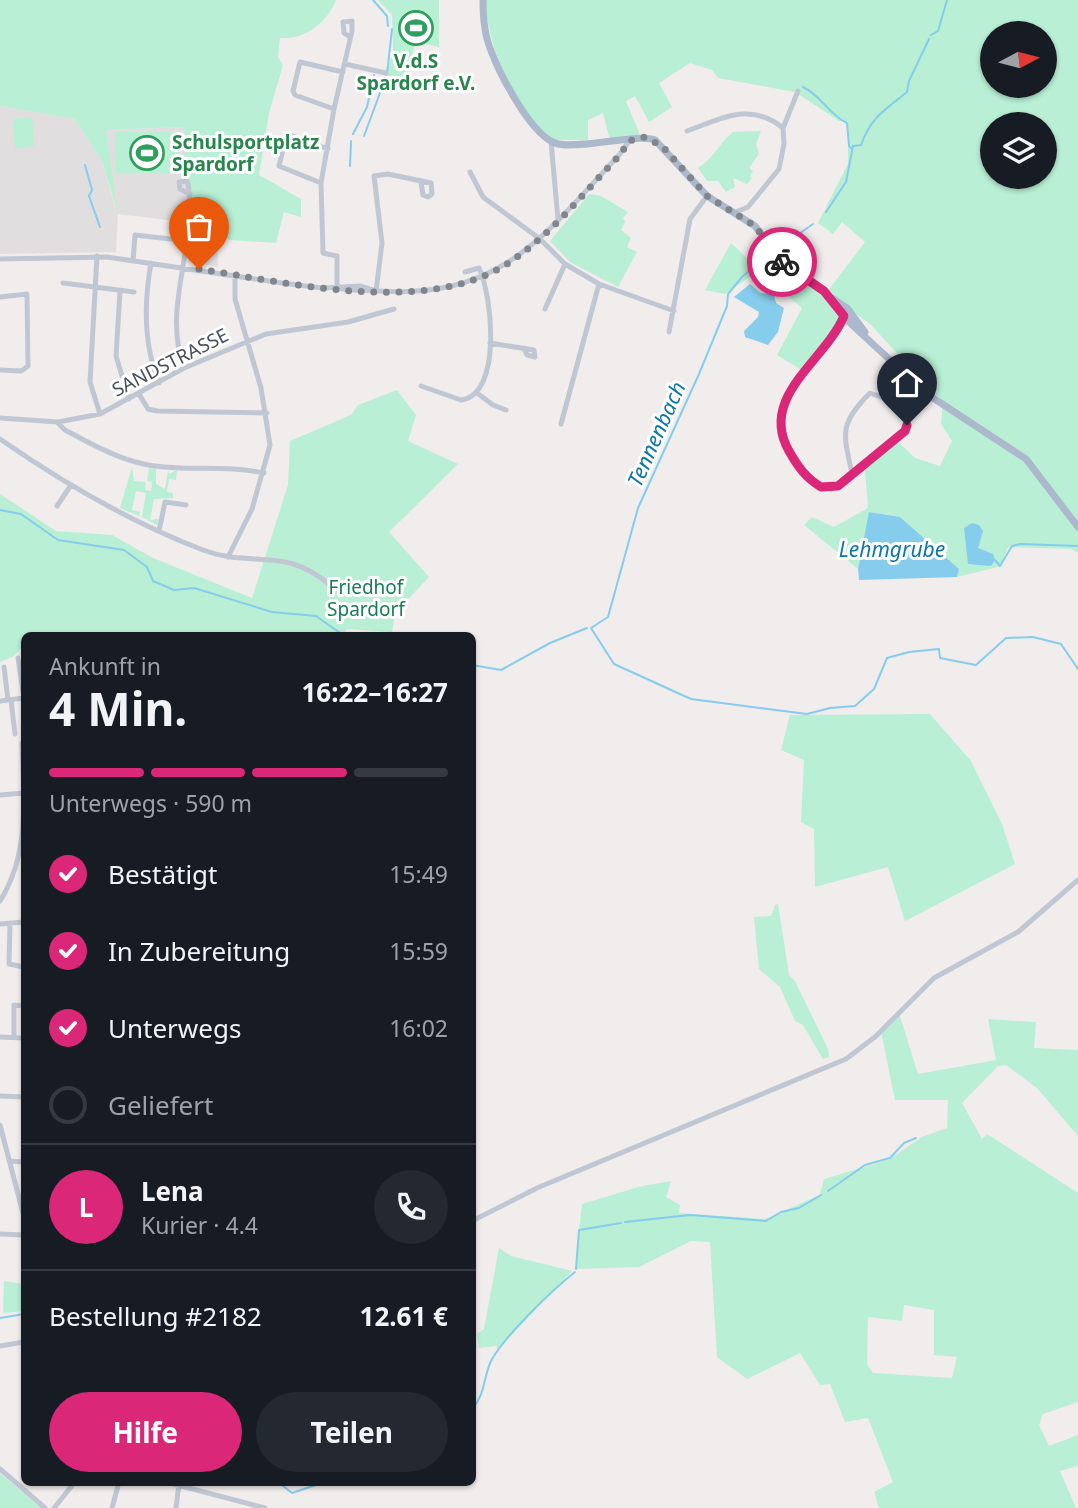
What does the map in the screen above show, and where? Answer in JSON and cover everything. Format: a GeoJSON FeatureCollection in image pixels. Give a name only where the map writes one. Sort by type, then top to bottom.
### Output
{"type":"FeatureCollection","features":[{"type":"Feature","properties":{"kind":"main road"},"geometry":{"type":"LineString","coordinates":[[483,0],[490,48],[513,94],[536,129],[551,141],[565,144],[629,141],[645,137],[655,140],[707,196],[748,220],[782,261],[852,317],[910,379],[946,409],[1026,460],[1078,527]]}},
{"type":"Feature","properties":{"kind":"main road"},"geometry":{"type":"LineString","coordinates":[[829,296],[844,316],[852,317]]}},
{"type":"Feature","properties":{"kind":"street"},"geometry":{"type":"LineString","coordinates":[[337,288],[337,256],[323,253],[321,183],[350,37]]}},
{"type":"Feature","properties":{"kind":"street"},"geometry":{"type":"LineString","coordinates":[[334,109],[295,95],[301,60],[343,72]]}},
{"type":"Feature","properties":{"kind":"street"},"geometry":{"type":"LineString","coordinates":[[345,64],[386,73]]}},
{"type":"Feature","properties":{"kind":"street"},"geometry":{"type":"LineString","coordinates":[[736,212],[748,207],[779,169],[784,144],[783,128],[797,91]]}},
{"type":"Feature","properties":{"kind":"street"},"geometry":{"type":"LineString","coordinates":[[687,131],[717,117],[740,113],[765,117],[783,128]]}},
{"type":"Feature","properties":{"kind":"street"},"geometry":{"type":"LineString","coordinates":[[321,183],[279,166],[287,134],[328,149]]}},
{"type":"Feature","properties":{"kind":"street"},"geometry":{"type":"LineString","coordinates":[[551,141],[558,220]]}},
{"type":"Feature","properties":{"kind":"street"},"geometry":{"type":"LineString","coordinates":[[0,259],[97,256],[282,284],[376,291],[427,291],[484,277],[510,262],[540,239],[620,155],[629,141]]}},
{"type":"Feature","properties":{"kind":"street"},"geometry":{"type":"LineString","coordinates":[[470,172],[483,197],[540,239],[565,264],[599,284],[674,311]]}},
{"type":"Feature","properties":{"kind":"street"},"geometry":{"type":"LineString","coordinates":[[376,291],[382,243],[374,176],[388,174],[421,182]]}},
{"type":"Feature","properties":{"kind":"street"},"geometry":{"type":"LineString","coordinates":[[184,368],[176,346],[174,324],[188,241],[190,194]]}},
{"type":"Feature","properties":{"kind":"street"},"geometry":{"type":"LineString","coordinates":[[669,332],[690,219],[707,196]]}},
{"type":"Feature","properties":{"kind":"street"},"geometry":{"type":"LineString","coordinates":[[748,207],[748,220]]}},
{"type":"Feature","properties":{"kind":"street"},"geometry":{"type":"LineString","coordinates":[[133,261],[135,235],[188,241]]}},
{"type":"Feature","properties":{"kind":"street"},"geometry":{"type":"LineString","coordinates":[[97,256],[90,382],[100,414]]}},
{"type":"Feature","properties":{"kind":"street"},"geometry":{"type":"LineString","coordinates":[[151,263],[148,341],[151,363],[159,383]]}},
{"type":"Feature","properties":{"kind":"street"},"geometry":{"type":"LineString","coordinates":[[545,309],[565,264]]}},
{"type":"Feature","properties":{"kind":"street"},"geometry":{"type":"LineString","coordinates":[[421,386],[457,400],[465,400],[477,393],[485,373],[490,343],[490,307],[484,277],[479,268],[465,272]]}},
{"type":"Feature","properties":{"kind":"street"},"geometry":{"type":"LineString","coordinates":[[228,557],[252,509],[270,446],[267,413],[235,299],[235,275]]}},
{"type":"Feature","properties":{"kind":"street"},"geometry":{"type":"LineString","coordinates":[[63,283],[134,292]]}},
{"type":"Feature","properties":{"kind":"street"},"geometry":{"type":"LineString","coordinates":[[561,424],[599,284]]}},
{"type":"Feature","properties":{"kind":"street"},"geometry":{"type":"LineString","coordinates":[[120,291],[116,356],[129,400]]}},
{"type":"Feature","properties":{"kind":"street"},"geometry":{"type":"LineString","coordinates":[[0,297],[27,294],[28,366],[21,371],[0,370]]}},
{"type":"Feature","properties":{"kind":"street","name":"SANDSTRASSE"},"geometry":{"type":"LineString","coordinates":[[0,418],[58,422],[100,414],[184,368],[248,340],[285,330],[348,322],[394,309]]}},
{"type":"Feature","properties":{"kind":"street"},"geometry":{"type":"LineString","coordinates":[[838,330],[844,316]]}},
{"type":"Feature","properties":{"kind":"street"},"geometry":{"type":"LineString","coordinates":[[852,317],[838,330],[791,388],[780,418],[786,446],[798,467],[813,482],[831,489],[891,444],[907,425],[903,416],[878,394],[870,393],[845,426],[845,443],[852,473]]}},
{"type":"Feature","properties":{"kind":"street"},"geometry":{"type":"LineString","coordinates":[[490,343],[524,349]]}},
{"type":"Feature","properties":{"kind":"street"},"geometry":{"type":"LineString","coordinates":[[477,393],[492,405],[506,410]]}},
{"type":"Feature","properties":{"kind":"street"},"geometry":{"type":"LineString","coordinates":[[139,394],[148,409],[157,411],[267,413]]}},
{"type":"Feature","properties":{"kind":"street"},"geometry":{"type":"LineString","coordinates":[[58,422],[65,430],[133,461],[158,467],[234,467],[264,473]]}},
{"type":"Feature","properties":{"kind":"street"},"geometry":{"type":"LineString","coordinates":[[0,439],[71,485],[159,531],[228,557],[282,560],[299,564],[330,585]]}},
{"type":"Feature","properties":{"kind":"street"},"geometry":{"type":"LineString","coordinates":[[57,506],[71,485]]}},
{"type":"Feature","properties":{"kind":"street"},"geometry":{"type":"LineString","coordinates":[[159,531],[165,502],[186,505]]}},
{"type":"Feature","properties":{"kind":"street"},"geometry":{"type":"LineString","coordinates":[[18,658],[21,678]]}},
{"type":"Feature","properties":{"kind":"street"},"geometry":{"type":"LineString","coordinates":[[4,667],[15,734]]}},
{"type":"Feature","properties":{"kind":"street"},"geometry":{"type":"LineString","coordinates":[[0,701],[21,698]]}},
{"type":"Feature","properties":{"kind":"street"},"geometry":{"type":"LineString","coordinates":[[0,796],[21,793]]}},
{"type":"Feature","properties":{"kind":"street"},"geometry":{"type":"LineString","coordinates":[[0,901],[21,861]]}},
{"type":"Feature","properties":{"kind":"street"},"geometry":{"type":"LineString","coordinates":[[476,1219],[537,1188],[846,1059],[875,1037],[934,978],[1018,932],[1057,901],[1078,880]]}},
{"type":"Feature","properties":{"kind":"street"},"geometry":{"type":"LineString","coordinates":[[0,924],[21,922]]}},
{"type":"Feature","properties":{"kind":"street"},"geometry":{"type":"LineString","coordinates":[[10,923],[9,964],[21,966]]}},
{"type":"Feature","properties":{"kind":"street"},"geometry":{"type":"LineString","coordinates":[[14,1037],[14,1005],[21,1006]]}},
{"type":"Feature","properties":{"kind":"street"},"geometry":{"type":"LineString","coordinates":[[0,1037],[21,1038]]}},
{"type":"Feature","properties":{"kind":"street"},"geometry":{"type":"LineString","coordinates":[[0,1096],[21,1097]]}},
{"type":"Feature","properties":{"kind":"street"},"geometry":{"type":"LineString","coordinates":[[0,1125],[21,1205]]}},
{"type":"Feature","properties":{"kind":"street"},"geometry":{"type":"LineString","coordinates":[[0,1159],[21,1161]]}},
{"type":"Feature","properties":{"kind":"street"},"geometry":{"type":"LineString","coordinates":[[0,1234],[21,1235]]}},
{"type":"Feature","properties":{"kind":"street"},"geometry":{"type":"LineString","coordinates":[[0,1346],[21,1342]]}},
{"type":"Feature","properties":{"kind":"street"},"geometry":{"type":"LineString","coordinates":[[0,1468],[45,1508]]}},
{"type":"Feature","properties":{"kind":"street"},"geometry":{"type":"LineString","coordinates":[[54,1508],[72,1486]]}},
{"type":"Feature","properties":{"kind":"street"},"geometry":{"type":"LineString","coordinates":[[112,1508],[118,1486]]}},
{"type":"Feature","properties":{"kind":"street"},"geometry":{"type":"LineString","coordinates":[[176,1508],[179,1486]]}},
{"type":"Feature","properties":{"kind":"street"},"geometry":{"type":"LineString","coordinates":[[185,1486],[222,1499],[265,1508]]}},
{"type":"Feature","properties":{"kind":"street"},"geometry":{"type":"LineString","coordinates":[[222,1499],[223,1508]]}},
{"type":"Feature","properties":{"kind":"shaded area"},"geometry":{"type":"Polygon","coordinates":[[[0,106],[75,119],[102,161],[116,210],[106,130],[185,127],[191,223],[118,214],[116,252],[0,254],[0,106]]]}},
{"type":"Feature","properties":{"kind":"shaded area"},"geometry":{"type":"Polygon","coordinates":[[[195,224],[217,226],[218,267],[188,262],[195,224]]]}},
{"type":"Feature","properties":{"kind":"green space"},"geometry":{"type":"Polygon","coordinates":[[[0,0],[336,0],[327,16],[314,28],[298,36],[280,38],[278,57],[283,65],[269,113],[259,175],[301,199],[301,217],[284,212],[276,243],[229,240],[217,226],[191,223],[184,127],[106,130],[118,214],[102,161],[75,119],[0,106],[0,0]]]}},
{"type":"Feature","properties":{"kind":"green space","name":"V.d.S Spardorf e.V."},"geometry":{"type":"Polygon","coordinates":[[[378,0],[439,0],[439,47],[416,42],[403,81],[386,75],[393,52],[392,15],[378,0]]]}},
{"type":"Feature","properties":{"kind":"green space"},"geometry":{"type":"Polygon","coordinates":[[[485,0],[1078,0],[1078,553],[1071,549],[1008,547],[1001,566],[957,577],[959,569],[900,517],[870,512],[858,569],[804,525],[812,517],[834,527],[868,508],[865,469],[898,442],[915,458],[940,466],[952,441],[941,424],[943,401],[892,355],[909,366],[870,324],[848,308],[849,312],[844,313],[803,371],[777,355],[802,308],[758,271],[725,294],[705,290],[731,243],[753,264],[778,252],[827,292],[865,242],[842,222],[833,234],[818,223],[848,164],[848,121],[839,121],[795,92],[718,78],[712,70],[690,63],[659,83],[672,107],[649,122],[635,96],[626,101],[640,135],[610,140],[603,113],[588,120],[588,140],[550,140],[514,93],[492,38],[485,0]]]}},
{"type":"Feature","properties":{"kind":"green space"},"geometry":{"type":"Polygon","coordinates":[[[32,117],[34,146],[15,148],[13,119],[32,117]]]}},
{"type":"Feature","properties":{"kind":"green space"},"geometry":{"type":"Polygon","coordinates":[[[761,131],[756,144],[759,154],[749,168],[753,171],[747,184],[733,178],[735,187],[726,192],[718,181],[707,181],[698,168],[728,136],[733,132],[761,131]]]}},
{"type":"Feature","properties":{"kind":"green space","name":"Schulsportplatz Spardorf"},"geometry":{"type":"Polygon","coordinates":[[[115,132],[179,132],[180,173],[116,173],[115,132]]]}},
{"type":"Feature","properties":{"kind":"green space"},"geometry":{"type":"Polygon","coordinates":[[[589,194],[601,196],[628,212],[623,218],[625,222],[621,230],[631,238],[627,247],[637,252],[618,287],[570,262],[550,241],[589,194]]]}},
{"type":"Feature","properties":{"kind":"green space","name":"Friedhof Spardorf"},"geometry":{"type":"Polygon","coordinates":[[[397,390],[416,415],[408,441],[458,464],[389,532],[429,577],[395,613],[392,632],[347,629],[345,632],[21,632],[21,648],[14,656],[0,662],[0,494],[56,531],[112,535],[153,558],[252,598],[288,485],[290,441],[351,415],[358,405],[397,390]]]}},
{"type":"Feature","properties":{"kind":"green space"},"geometry":{"type":"Polygon","coordinates":[[[132,467],[134,481],[146,482],[145,490],[151,491],[152,482],[147,481],[149,468],[156,469],[156,484],[165,489],[168,470],[169,474],[177,470],[176,480],[169,479],[167,492],[173,493],[173,498],[154,499],[150,520],[159,519],[157,525],[142,517],[146,493],[136,491],[132,510],[140,512],[139,516],[120,508],[132,467]]]}},
{"type":"Feature","properties":{"kind":"green space"},"geometry":{"type":"Polygon","coordinates":[[[930,714],[971,761],[1002,824],[1015,864],[905,921],[888,867],[815,887],[814,829],[801,822],[804,760],[781,750],[790,715],[930,714]]]}},
{"type":"Feature","properties":{"kind":"green space"},"geometry":{"type":"Polygon","coordinates":[[[778,904],[789,975],[795,981],[828,1049],[829,1057],[823,1059],[803,1025],[795,1021],[780,987],[759,969],[754,917],[771,916],[778,904]]]}},
{"type":"Feature","properties":{"kind":"green space"},"geometry":{"type":"Polygon","coordinates":[[[899,1013],[918,1074],[996,1060],[988,1019],[1036,1022],[1034,1048],[1078,1050],[1078,1136],[1037,1088],[1006,1065],[998,1066],[962,1103],[982,1139],[987,1134],[1078,1193],[1078,1402],[1043,1414],[1039,1425],[1049,1446],[1078,1435],[1078,1466],[1060,1471],[1076,1508],[879,1508],[874,1492],[893,1482],[868,1418],[845,1422],[830,1384],[820,1385],[800,1353],[747,1379],[717,1357],[710,1242],[691,1241],[639,1267],[575,1269],[582,1204],[642,1186],[671,1181],[666,1197],[680,1205],[679,1213],[765,1219],[820,1195],[824,1179],[888,1160],[922,1137],[947,1128],[948,1100],[895,1100],[881,1031],[899,1013]],[[904,1305],[902,1321],[868,1317],[867,1364],[873,1373],[952,1378],[957,1357],[934,1355],[934,1310],[904,1305]]]}},
{"type":"Feature","properties":{"kind":"green space"},"geometry":{"type":"Polygon","coordinates":[[[499,1248],[511,1256],[572,1271],[497,1350],[497,1346],[479,1348],[477,1334],[484,1329],[499,1248]]]}},
{"type":"Feature","properties":{"kind":"green space"},"geometry":{"type":"Polygon","coordinates":[[[4,1281],[21,1284],[21,1311],[3,1313],[4,1281]]]}},
{"type":"Feature","properties":{"kind":"green space"},"geometry":{"type":"Polygon","coordinates":[[[0,1473],[41,1508],[0,1508],[0,1473]]]}},
{"type":"Feature","properties":{"kind":"water"},"geometry":{"type":"Polygon","coordinates":[[[750,284],[760,293],[774,294],[776,303],[784,308],[778,332],[768,345],[745,337],[744,331],[758,317],[759,312],[734,297],[750,284]]]}},
{"type":"Feature","properties":{"kind":"water","name":"Lehmgrube"},"geometry":{"type":"Polygon","coordinates":[[[869,512],[900,517],[959,569],[957,577],[859,580],[858,569],[869,512]]]}},
{"type":"Feature","properties":{"kind":"water"},"geometry":{"type":"Polygon","coordinates":[[[972,523],[979,525],[983,531],[978,548],[993,554],[995,560],[991,566],[968,564],[964,528],[972,523]]]}},
{"type":"Feature","properties":{"kind":"waterway"},"geometry":{"type":"LineString","coordinates":[[373,0],[387,16],[388,26]]}},
{"type":"Feature","properties":{"kind":"waterway","name":"Tennenbach"},"geometry":{"type":"LineString","coordinates":[[931,35],[938,31],[947,0]]}},
{"type":"Feature","properties":{"kind":"waterway"},"geometry":{"type":"LineString","coordinates":[[364,136],[387,74],[392,29]]}},
{"type":"Feature","properties":{"kind":"waterway","name":"Tennenbach"},"geometry":{"type":"LineString","coordinates":[[826,212],[846,182],[853,146],[861,145],[874,121],[907,92],[909,81],[929,39]]}},
{"type":"Feature","properties":{"kind":"waterway"},"geometry":{"type":"LineString","coordinates":[[353,134],[367,107],[374,75]]}},
{"type":"Feature","properties":{"kind":"waterway"},"geometry":{"type":"LineString","coordinates":[[803,87],[847,123],[849,146],[852,149]]}},
{"type":"Feature","properties":{"kind":"waterway"},"geometry":{"type":"LineString","coordinates":[[350,166],[351,141]]}},
{"type":"Feature","properties":{"kind":"waterway"},"geometry":{"type":"LineString","coordinates":[[85,165],[92,190],[89,196],[100,227]]}},
{"type":"Feature","properties":{"kind":"waterway","name":"Tennenbach"},"geometry":{"type":"LineString","coordinates":[[779,248],[813,224]]}},
{"type":"Feature","properties":{"kind":"waterway"},"geometry":{"type":"LineString","coordinates":[[764,258],[742,277],[728,294],[727,306],[699,374],[638,508],[608,617],[591,628],[614,664],[691,699],[807,714],[830,708],[855,706],[874,689],[887,658],[909,652],[939,649],[940,658],[976,665],[1006,638],[1033,637],[1061,644],[1078,669]]}},
{"type":"Feature","properties":{"kind":"waterway","name":"Tennenbach"},"geometry":{"type":"LineString","coordinates":[[0,510],[21,514],[58,540],[124,550],[147,567],[153,581],[174,590],[194,588],[272,612],[316,616],[339,632]]}},
{"type":"Feature","properties":{"kind":"waterway"},"geometry":{"type":"LineString","coordinates":[[995,560],[1000,566],[1012,546],[1020,544],[1078,546]]}},
{"type":"Feature","properties":{"kind":"waterway","name":"Tennenbach"},"geometry":{"type":"LineString","coordinates":[[476,666],[501,670],[550,643],[587,628]]}},
{"type":"Feature","properties":{"kind":"waterway"},"geometry":{"type":"LineString","coordinates":[[828,1191],[865,1165],[890,1158],[904,1143],[916,1138]]}},
{"type":"Feature","properties":{"kind":"waterway"},"geometry":{"type":"LineString","coordinates":[[625,1222],[690,1215],[766,1221],[781,1212],[799,1208],[821,1195]]}},
{"type":"Feature","properties":{"kind":"waterway"},"geometry":{"type":"LineString","coordinates":[[576,1269],[579,1230],[621,1223]]}},
{"type":"Feature","properties":{"kind":"waterway"},"geometry":{"type":"LineString","coordinates":[[476,1404],[489,1365],[499,1349],[530,1313],[575,1272]]}},
{"type":"Feature","properties":{"kind":"waterway"},"geometry":{"type":"LineString","coordinates":[[0,1318],[21,1314]]}},
{"type":"Feature","properties":{"kind":"waterway"},"geometry":{"type":"LineString","coordinates":[[283,1486],[292,1493],[313,1486]]}},
{"type":"Feature","properties":{"kind":"way so far"},"geometry":{"type":"LineString","coordinates":[[199,269],[282,284],[408,293],[471,282],[497,271],[531,246],[620,155],[629,141],[645,137],[652,138],[662,146],[707,196],[755,226],[782,262]]}},
{"type":"Feature","properties":{"kind":"place","name":"V.d.S Spardorf e.V."},"geometry":{"type":"Point","coordinates":[416,28]}},
{"type":"Feature","properties":{"kind":"place","name":"Schulsportplatz Spardorf"},"geometry":{"type":"Point","coordinates":[147,153]}},
{"type":"Feature","properties":{"kind":"route"},"geometry":{"type":"LineString","coordinates":[[782,262],[824,291],[844,316],[828,346],[791,388],[781,408],[781,431],[798,467],[813,482],[831,489],[865,465],[905,431],[907,425]]}}]}
